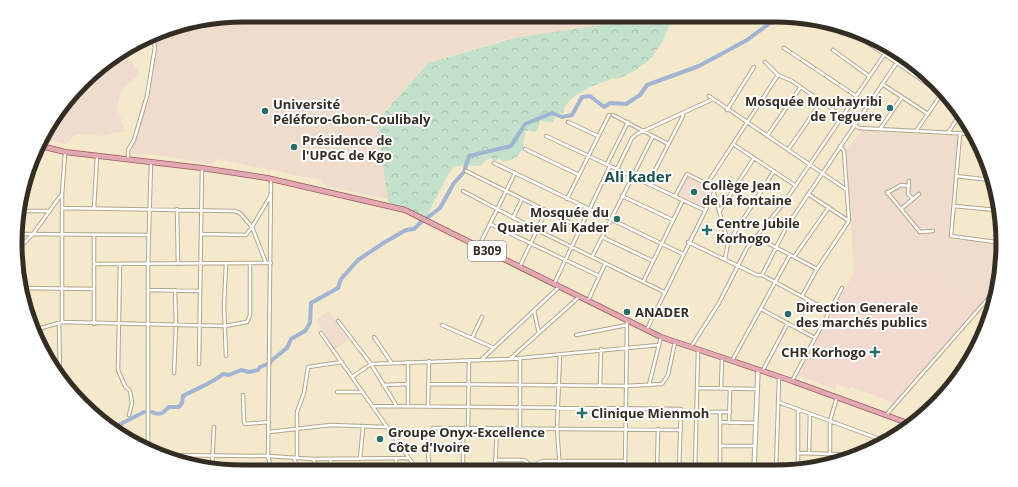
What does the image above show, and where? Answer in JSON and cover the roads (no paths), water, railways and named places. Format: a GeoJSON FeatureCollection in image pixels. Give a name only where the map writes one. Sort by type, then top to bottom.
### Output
{"type":"FeatureCollection","features":[{"type":"Feature","properties":{"kind":"main road","name":"B309"},"geometry":{"type":"LineString","coordinates":[[45,147],[65,152],[202,168],[271,179],[405,210],[588,301],[627,323],[698,351],[792,381],[905,422]]}},
{"type":"Feature","properties":{"kind":"street"},"geometry":{"type":"LineString","coordinates":[[128,160],[128,150],[134,140],[147,96],[155,47],[154,42]]}},
{"type":"Feature","properties":{"kind":"street"},"geometry":{"type":"LineString","coordinates":[[866,42],[928,84]]}},
{"type":"Feature","properties":{"kind":"street"},"geometry":{"type":"LineString","coordinates":[[784,48],[856,96]]}},
{"type":"Feature","properties":{"kind":"street"},"geometry":{"type":"LineString","coordinates":[[833,50],[870,76]]}},
{"type":"Feature","properties":{"kind":"street"},"geometry":{"type":"LineString","coordinates":[[690,348],[719,303],[747,248],[796,186],[884,55]]}},
{"type":"Feature","properties":{"kind":"street"},"geometry":{"type":"LineString","coordinates":[[762,275],[776,247],[808,194],[899,60]]}},
{"type":"Feature","properties":{"kind":"street"},"geometry":{"type":"LineString","coordinates":[[765,62],[778,75],[792,81],[859,128],[967,134]]}},
{"type":"Feature","properties":{"kind":"street"},"geometry":{"type":"LineString","coordinates":[[727,110],[754,67]]}},
{"type":"Feature","properties":{"kind":"street"},"geometry":{"type":"LineString","coordinates":[[675,196],[687,174],[707,184],[778,75]]}},
{"type":"Feature","properties":{"kind":"street"},"geometry":{"type":"LineString","coordinates":[[882,84],[928,114]]}},
{"type":"Feature","properties":{"kind":"street"},"geometry":{"type":"LineString","coordinates":[[767,136],[800,88]]}},
{"type":"Feature","properties":{"kind":"street"},"geometry":{"type":"LineString","coordinates":[[709,96],[727,110],[847,190]]}},
{"type":"Feature","properties":{"kind":"street"},"geometry":{"type":"LineString","coordinates":[[916,131],[940,96]]}},
{"type":"Feature","properties":{"kind":"street"},"geometry":{"type":"LineString","coordinates":[[880,129],[902,97]]}},
{"type":"Feature","properties":{"kind":"street"},"geometry":{"type":"LineString","coordinates":[[617,168],[632,138],[645,130],[713,99]]}},
{"type":"Feature","properties":{"kind":"street"},"geometry":{"type":"LineString","coordinates":[[788,150],[821,102]]}},
{"type":"Feature","properties":{"kind":"street"},"geometry":{"type":"LineString","coordinates":[[648,184],[683,116],[682,113]]}},
{"type":"Feature","properties":{"kind":"street"},"geometry":{"type":"LineString","coordinates":[[567,199],[608,115]]}},
{"type":"Feature","properties":{"kind":"street"},"geometry":{"type":"LineString","coordinates":[[613,115],[645,130],[668,144]]}},
{"type":"Feature","properties":{"kind":"street"},"geometry":{"type":"LineString","coordinates":[[948,133],[958,118]]}},
{"type":"Feature","properties":{"kind":"street"},"geometry":{"type":"LineString","coordinates":[[568,122],[598,136]]}},
{"type":"Feature","properties":{"kind":"street"},"geometry":{"type":"LineString","coordinates":[[607,164],[628,122]]}},
{"type":"Feature","properties":{"kind":"street"},"geometry":{"type":"LineString","coordinates":[[960,134],[952,236],[996,242]]}},
{"type":"Feature","properties":{"kind":"street"},"geometry":{"type":"LineString","coordinates":[[546,136],[704,210]]}},
{"type":"Feature","properties":{"kind":"street"},"geometry":{"type":"LineString","coordinates":[[592,257],[653,136]]}},
{"type":"Feature","properties":{"kind":"street"},"geometry":{"type":"LineString","coordinates":[[733,144],[796,186]]}},
{"type":"Feature","properties":{"kind":"street"},"geometry":{"type":"LineString","coordinates":[[802,296],[817,269],[849,221],[844,151],[840,146]]}},
{"type":"Feature","properties":{"kind":"street"},"geometry":{"type":"LineString","coordinates":[[525,149],[579,175]]}},
{"type":"Feature","properties":{"kind":"street"},"geometry":{"type":"LineString","coordinates":[[60,368],[62,195],[65,152]]}},
{"type":"Feature","properties":{"kind":"street"},"geometry":{"type":"LineString","coordinates":[[94,208],[97,156]]}},
{"type":"Feature","properties":{"kind":"street"},"geometry":{"type":"LineString","coordinates":[[719,212],[754,158]]}},
{"type":"Feature","properties":{"kind":"street"},"geometry":{"type":"LineString","coordinates":[[148,443],[148,264],[152,162]]}},
{"type":"Feature","properties":{"kind":"street"},"geometry":{"type":"LineString","coordinates":[[494,163],[683,254]]}},
{"type":"Feature","properties":{"kind":"street"},"geometry":{"type":"LineString","coordinates":[[553,284],[611,166]]}},
{"type":"Feature","properties":{"kind":"street"},"geometry":{"type":"LineString","coordinates":[[199,364],[201,264],[200,210],[202,168]]}},
{"type":"Feature","properties":{"kind":"street"},"geometry":{"type":"LineString","coordinates":[[466,171],[581,228]]}},
{"type":"Feature","properties":{"kind":"street"},"geometry":{"type":"LineString","coordinates":[[725,259],[728,243],[774,171]]}},
{"type":"Feature","properties":{"kind":"street"},"geometry":{"type":"LineString","coordinates":[[478,246],[515,173]]}},
{"type":"Feature","properties":{"kind":"street"},"geometry":{"type":"LineString","coordinates":[[956,176],[986,180]]}},
{"type":"Feature","properties":{"kind":"street"},"geometry":{"type":"LineString","coordinates":[[270,465],[268,456],[268,432],[270,374],[271,179]]}},
{"type":"Feature","properties":{"kind":"street"},"geometry":{"type":"LineString","coordinates":[[909,181],[908,194],[912,199]]}},
{"type":"Feature","properties":{"kind":"street"},"geometry":{"type":"LineString","coordinates":[[909,186],[901,185],[887,192],[920,232],[933,231]]}},
{"type":"Feature","properties":{"kind":"street"},"geometry":{"type":"LineString","coordinates":[[464,191],[513,218],[664,292]]}},
{"type":"Feature","properties":{"kind":"street"},"geometry":{"type":"LineString","coordinates":[[646,330],[688,242],[714,193],[728,243]]}},
{"type":"Feature","properties":{"kind":"street"},"geometry":{"type":"LineString","coordinates":[[201,234],[246,235],[271,194]]}},
{"type":"Feature","properties":{"kind":"street"},"geometry":{"type":"LineString","coordinates":[[808,194],[849,221]]}},
{"type":"Feature","properties":{"kind":"street"},"geometry":{"type":"LineString","coordinates":[[901,209],[920,194]]}},
{"type":"Feature","properties":{"kind":"street"},"geometry":{"type":"LineString","coordinates":[[22,245],[33,234],[62,195]]}},
{"type":"Feature","properties":{"kind":"street"},"geometry":{"type":"LineString","coordinates":[[622,196],[673,220]]}},
{"type":"Feature","properties":{"kind":"street"},"geometry":{"type":"LineString","coordinates":[[513,218],[522,199]]}},
{"type":"Feature","properties":{"kind":"street"},"geometry":{"type":"LineString","coordinates":[[643,282],[683,200]]}},
{"type":"Feature","properties":{"kind":"street"},"geometry":{"type":"LineString","coordinates":[[954,206],[993,210]]}},
{"type":"Feature","properties":{"kind":"street"},"geometry":{"type":"LineString","coordinates":[[794,257],[829,207]]}},
{"type":"Feature","properties":{"kind":"street"},"geometry":{"type":"LineString","coordinates":[[62,208],[237,211],[252,227],[266,263]]}},
{"type":"Feature","properties":{"kind":"street"},"geometry":{"type":"LineString","coordinates":[[177,209],[178,264]]}},
{"type":"Feature","properties":{"kind":"street"},"geometry":{"type":"LineString","coordinates":[[25,210],[50,211]]}},
{"type":"Feature","properties":{"kind":"street"},"geometry":{"type":"LineString","coordinates":[[520,267],[546,211]]}},
{"type":"Feature","properties":{"kind":"street"},"geometry":{"type":"LineString","coordinates":[[490,224],[599,276]]}},
{"type":"Feature","properties":{"kind":"street"},"geometry":{"type":"LineString","coordinates":[[22,234],[149,235]]}},
{"type":"Feature","properties":{"kind":"street"},"geometry":{"type":"LineString","coordinates":[[94,235],[94,324]]}},
{"type":"Feature","properties":{"kind":"street"},"geometry":{"type":"LineString","coordinates":[[756,237],[817,269]]}},
{"type":"Feature","properties":{"kind":"street"},"geometry":{"type":"LineString","coordinates":[[602,238],[653,261]]}},
{"type":"Feature","properties":{"kind":"street"},"geometry":{"type":"LineString","coordinates":[[688,242],[777,282],[829,311]]}},
{"type":"Feature","properties":{"kind":"street"},"geometry":{"type":"LineString","coordinates":[[731,361],[777,282],[790,255]]}},
{"type":"Feature","properties":{"kind":"street"},"geometry":{"type":"LineString","coordinates":[[95,264],[271,263]]}},
{"type":"Feature","properties":{"kind":"street"},"geometry":{"type":"LineString","coordinates":[[588,301],[606,263]]}},
{"type":"Feature","properties":{"kind":"street"},"geometry":{"type":"LineString","coordinates":[[120,264],[118,370],[125,386],[130,391],[132,403],[129,415]]}},
{"type":"Feature","properties":{"kind":"street"},"geometry":{"type":"LineString","coordinates":[[226,264],[224,326],[226,356]]}},
{"type":"Feature","properties":{"kind":"street"},"geometry":{"type":"LineString","coordinates":[[39,329],[61,323],[224,326],[247,322],[250,315],[250,264]]}},
{"type":"Feature","properties":{"kind":"street"},"geometry":{"type":"LineString","coordinates":[[481,360],[558,287]]}},
{"type":"Feature","properties":{"kind":"street"},"geometry":{"type":"LineString","coordinates":[[26,288],[94,289]]}},
{"type":"Feature","properties":{"kind":"street"},"geometry":{"type":"LineString","coordinates":[[792,381],[842,288]]}},
{"type":"Feature","properties":{"kind":"street"},"geometry":{"type":"LineString","coordinates":[[148,290],[200,291]]}},
{"type":"Feature","properties":{"kind":"street"},"geometry":{"type":"LineString","coordinates":[[174,373],[176,325],[175,290]]}},
{"type":"Feature","properties":{"kind":"street"},"geometry":{"type":"LineString","coordinates":[[886,415],[989,296]]}},
{"type":"Feature","properties":{"kind":"street"},"geometry":{"type":"LineString","coordinates":[[511,359],[579,297]]}},
{"type":"Feature","properties":{"kind":"street"},"geometry":{"type":"LineString","coordinates":[[761,309],[815,338]]}},
{"type":"Feature","properties":{"kind":"street"},"geometry":{"type":"LineString","coordinates":[[534,310],[539,333]]}},
{"type":"Feature","properties":{"kind":"street"},"geometry":{"type":"LineString","coordinates":[[472,338],[482,317]]}},
{"type":"Feature","properties":{"kind":"street"},"geometry":{"type":"LineString","coordinates":[[338,321],[371,364],[396,406]]}},
{"type":"Feature","properties":{"kind":"street"},"geometry":{"type":"LineString","coordinates":[[576,335],[627,323],[625,465]]}},
{"type":"Feature","properties":{"kind":"street"},"geometry":{"type":"LineString","coordinates":[[754,465],[756,389],[760,371],[788,323]]}},
{"type":"Feature","properties":{"kind":"street"},"geometry":{"type":"LineString","coordinates":[[442,325],[494,348]]}},
{"type":"Feature","properties":{"kind":"street"},"geometry":{"type":"LineString","coordinates":[[321,333],[413,465]]}},
{"type":"Feature","properties":{"kind":"street"},"geometry":{"type":"LineString","coordinates":[[374,336],[391,363]]}},
{"type":"Feature","properties":{"kind":"street"},"geometry":{"type":"LineString","coordinates":[[649,385],[661,337]]}},
{"type":"Feature","properties":{"kind":"street"},"geometry":{"type":"LineString","coordinates":[[428,384],[626,386],[662,384],[670,367],[675,342]]}},
{"type":"Feature","properties":{"kind":"street"},"geometry":{"type":"LineString","coordinates":[[352,377],[371,364],[511,359],[601,349],[659,345]]}},
{"type":"Feature","properties":{"kind":"street"},"geometry":{"type":"LineString","coordinates":[[600,385],[601,349]]}},
{"type":"Feature","properties":{"kind":"street"},"geometry":{"type":"LineString","coordinates":[[695,465],[698,351]]}},
{"type":"Feature","properties":{"kind":"street"},"geometry":{"type":"LineString","coordinates":[[560,353],[560,385],[557,428],[560,465]]}},
{"type":"Feature","properties":{"kind":"street"},"geometry":{"type":"LineString","coordinates":[[520,358],[520,429]]}},
{"type":"Feature","properties":{"kind":"street"},"geometry":{"type":"LineString","coordinates":[[721,388],[722,359]]}},
{"type":"Feature","properties":{"kind":"street"},"geometry":{"type":"LineString","coordinates":[[428,406],[429,361]]}},
{"type":"Feature","properties":{"kind":"street"},"geometry":{"type":"LineString","coordinates":[[468,428],[470,406],[469,361]]}},
{"type":"Feature","properties":{"kind":"street"},"geometry":{"type":"LineString","coordinates":[[297,465],[295,458],[297,412],[304,393],[308,367],[342,362]]}},
{"type":"Feature","properties":{"kind":"street"},"geometry":{"type":"LineString","coordinates":[[408,362],[408,406]]}},
{"type":"Feature","properties":{"kind":"street"},"geometry":{"type":"LineString","coordinates":[[776,465],[779,377]]}},
{"type":"Feature","properties":{"kind":"street"},"geometry":{"type":"LineString","coordinates":[[383,385],[408,384]]}},
{"type":"Feature","properties":{"kind":"street"},"geometry":{"type":"LineString","coordinates":[[698,388],[756,389]]}},
{"type":"Feature","properties":{"kind":"street"},"geometry":{"type":"LineString","coordinates":[[730,389],[730,423]]}},
{"type":"Feature","properties":{"kind":"street"},"geometry":{"type":"LineString","coordinates":[[337,392],[363,392]]}},
{"type":"Feature","properties":{"kind":"street"},"geometry":{"type":"LineString","coordinates":[[243,395],[245,424],[269,422]]}},
{"type":"Feature","properties":{"kind":"street"},"geometry":{"type":"LineString","coordinates":[[830,454],[830,421],[837,397]]}},
{"type":"Feature","properties":{"kind":"street"},"geometry":{"type":"LineString","coordinates":[[778,402],[877,439]]}},
{"type":"Feature","properties":{"kind":"street"},"geometry":{"type":"LineString","coordinates":[[372,406],[681,408],[680,465]]}},
{"type":"Feature","properties":{"kind":"street"},"geometry":{"type":"LineString","coordinates":[[798,410],[798,464]]}},
{"type":"Feature","properties":{"kind":"street"},"geometry":{"type":"LineString","coordinates":[[697,412],[730,412]]}},
{"type":"Feature","properties":{"kind":"street"},"geometry":{"type":"LineString","coordinates":[[720,412],[720,465]]}},
{"type":"Feature","properties":{"kind":"street"},"geometry":{"type":"LineString","coordinates":[[809,453],[810,414]]}},
{"type":"Feature","properties":{"kind":"street"},"geometry":{"type":"LineString","coordinates":[[720,422],[755,423]]}},
{"type":"Feature","properties":{"kind":"street"},"geometry":{"type":"LineString","coordinates":[[268,432],[331,425],[386,427]]}},
{"type":"Feature","properties":{"kind":"street"},"geometry":{"type":"LineString","coordinates":[[212,463],[214,427]]}},
{"type":"Feature","properties":{"kind":"street"},"geometry":{"type":"LineString","coordinates":[[360,459],[363,427]]}},
{"type":"Feature","properties":{"kind":"street"},"geometry":{"type":"LineString","coordinates":[[430,465],[430,431],[433,428],[681,430]]}},
{"type":"Feature","properties":{"kind":"street"},"geometry":{"type":"LineString","coordinates":[[463,428],[463,465]]}},
{"type":"Feature","properties":{"kind":"street"},"geometry":{"type":"LineString","coordinates":[[495,465],[497,428]]}},
{"type":"Feature","properties":{"kind":"street"},"geometry":{"type":"LineString","coordinates":[[657,465],[658,429]]}},
{"type":"Feature","properties":{"kind":"street"},"geometry":{"type":"LineString","coordinates":[[720,446],[754,446]]}},
{"type":"Feature","properties":{"kind":"street"},"geometry":{"type":"LineString","coordinates":[[798,453],[842,454]]}},
{"type":"Feature","properties":{"kind":"street"},"geometry":{"type":"LineString","coordinates":[[179,455],[268,456],[313,459],[408,458]]}},
{"type":"Feature","properties":{"kind":"street"},"geometry":{"type":"LineString","coordinates":[[313,459],[316,465]]}},
{"type":"Feature","properties":{"kind":"street"},"geometry":{"type":"LineString","coordinates":[[331,459],[331,465]]}},
{"type":"Feature","properties":{"kind":"street"},"geometry":{"type":"LineString","coordinates":[[396,459],[396,465]]}},
{"type":"Feature","properties":{"kind":"street"},"geometry":{"type":"LineString","coordinates":[[495,460],[524,460],[528,463],[528,465]]}},
{"type":"Feature","properties":{"kind":"street"},"geometry":{"type":"LineString","coordinates":[[537,465],[543,461],[560,460],[625,461]]}},
{"type":"Feature","properties":{"kind":"waterway"},"geometry":{"type":"LineString","coordinates":[[427,218],[440,208],[454,183],[464,172],[469,156],[511,146],[525,124],[552,113],[562,117],[572,115],[582,97],[590,96],[604,107],[610,103],[626,104],[640,95],[647,85],[699,66],[747,40],[774,22]]}},
{"type":"Feature","properties":{"kind":"waterway"},"geometry":{"type":"LineString","coordinates":[[784,22],[791,22]]}},
{"type":"Feature","properties":{"kind":"waterway"},"geometry":{"type":"LineString","coordinates":[[152,412],[159,414],[169,407],[179,407],[182,403],[183,396],[223,374],[229,375],[241,370],[249,372],[258,370],[260,367],[270,363],[287,348],[291,339],[305,331],[310,323],[311,303],[338,288],[341,279],[358,260],[406,230],[414,229],[423,220]]}},
{"type":"Feature","properties":{"kind":"waterway"},"geometry":{"type":"LineString","coordinates":[[117,426],[144,412]]}},
{"type":"Feature","properties":{"kind":"place","name":"Mosquée Mouhayribi de Teguere"},"geometry":{"type":"Point","coordinates":[890,108]}},
{"type":"Feature","properties":{"kind":"place","name":"Université Péléforo-Gbon-Coulibaly"},"geometry":{"type":"Point","coordinates":[265,111]}},
{"type":"Feature","properties":{"kind":"place","name":"Présidence de l'UPGC de Kgo"},"geometry":{"type":"Point","coordinates":[294,147]}},
{"type":"Feature","properties":{"kind":"place","name":"Collège Jean de la fontaine"},"geometry":{"type":"Point","coordinates":[694,192]}},
{"type":"Feature","properties":{"kind":"place","name":"Mosquée du Quatier Ali Kader"},"geometry":{"type":"Point","coordinates":[617,219]}},
{"type":"Feature","properties":{"kind":"place","name":"Centre Jubile Korhogo"},"geometry":{"type":"Point","coordinates":[707,230]}},
{"type":"Feature","properties":{"kind":"place","name":"ANADER"},"geometry":{"type":"Point","coordinates":[627,312]}},
{"type":"Feature","properties":{"kind":"place","name":"Direction Generale des marchés publics"},"geometry":{"type":"Point","coordinates":[788,314]}},
{"type":"Feature","properties":{"kind":"place","name":"CHR Korhogo"},"geometry":{"type":"Point","coordinates":[875,352]}},
{"type":"Feature","properties":{"kind":"place","name":"Clinique Mienmoh"},"geometry":{"type":"Point","coordinates":[582,413]}},
{"type":"Feature","properties":{"kind":"place","name":"Groupe Onyx-Excellence Côte d'Ivoire"},"geometry":{"type":"Point","coordinates":[380,439]}},
{"type":"Feature","properties":{"kind":"district","name":"Ali kader"},"geometry":{"type":"Point","coordinates":[638,177]}}]}
